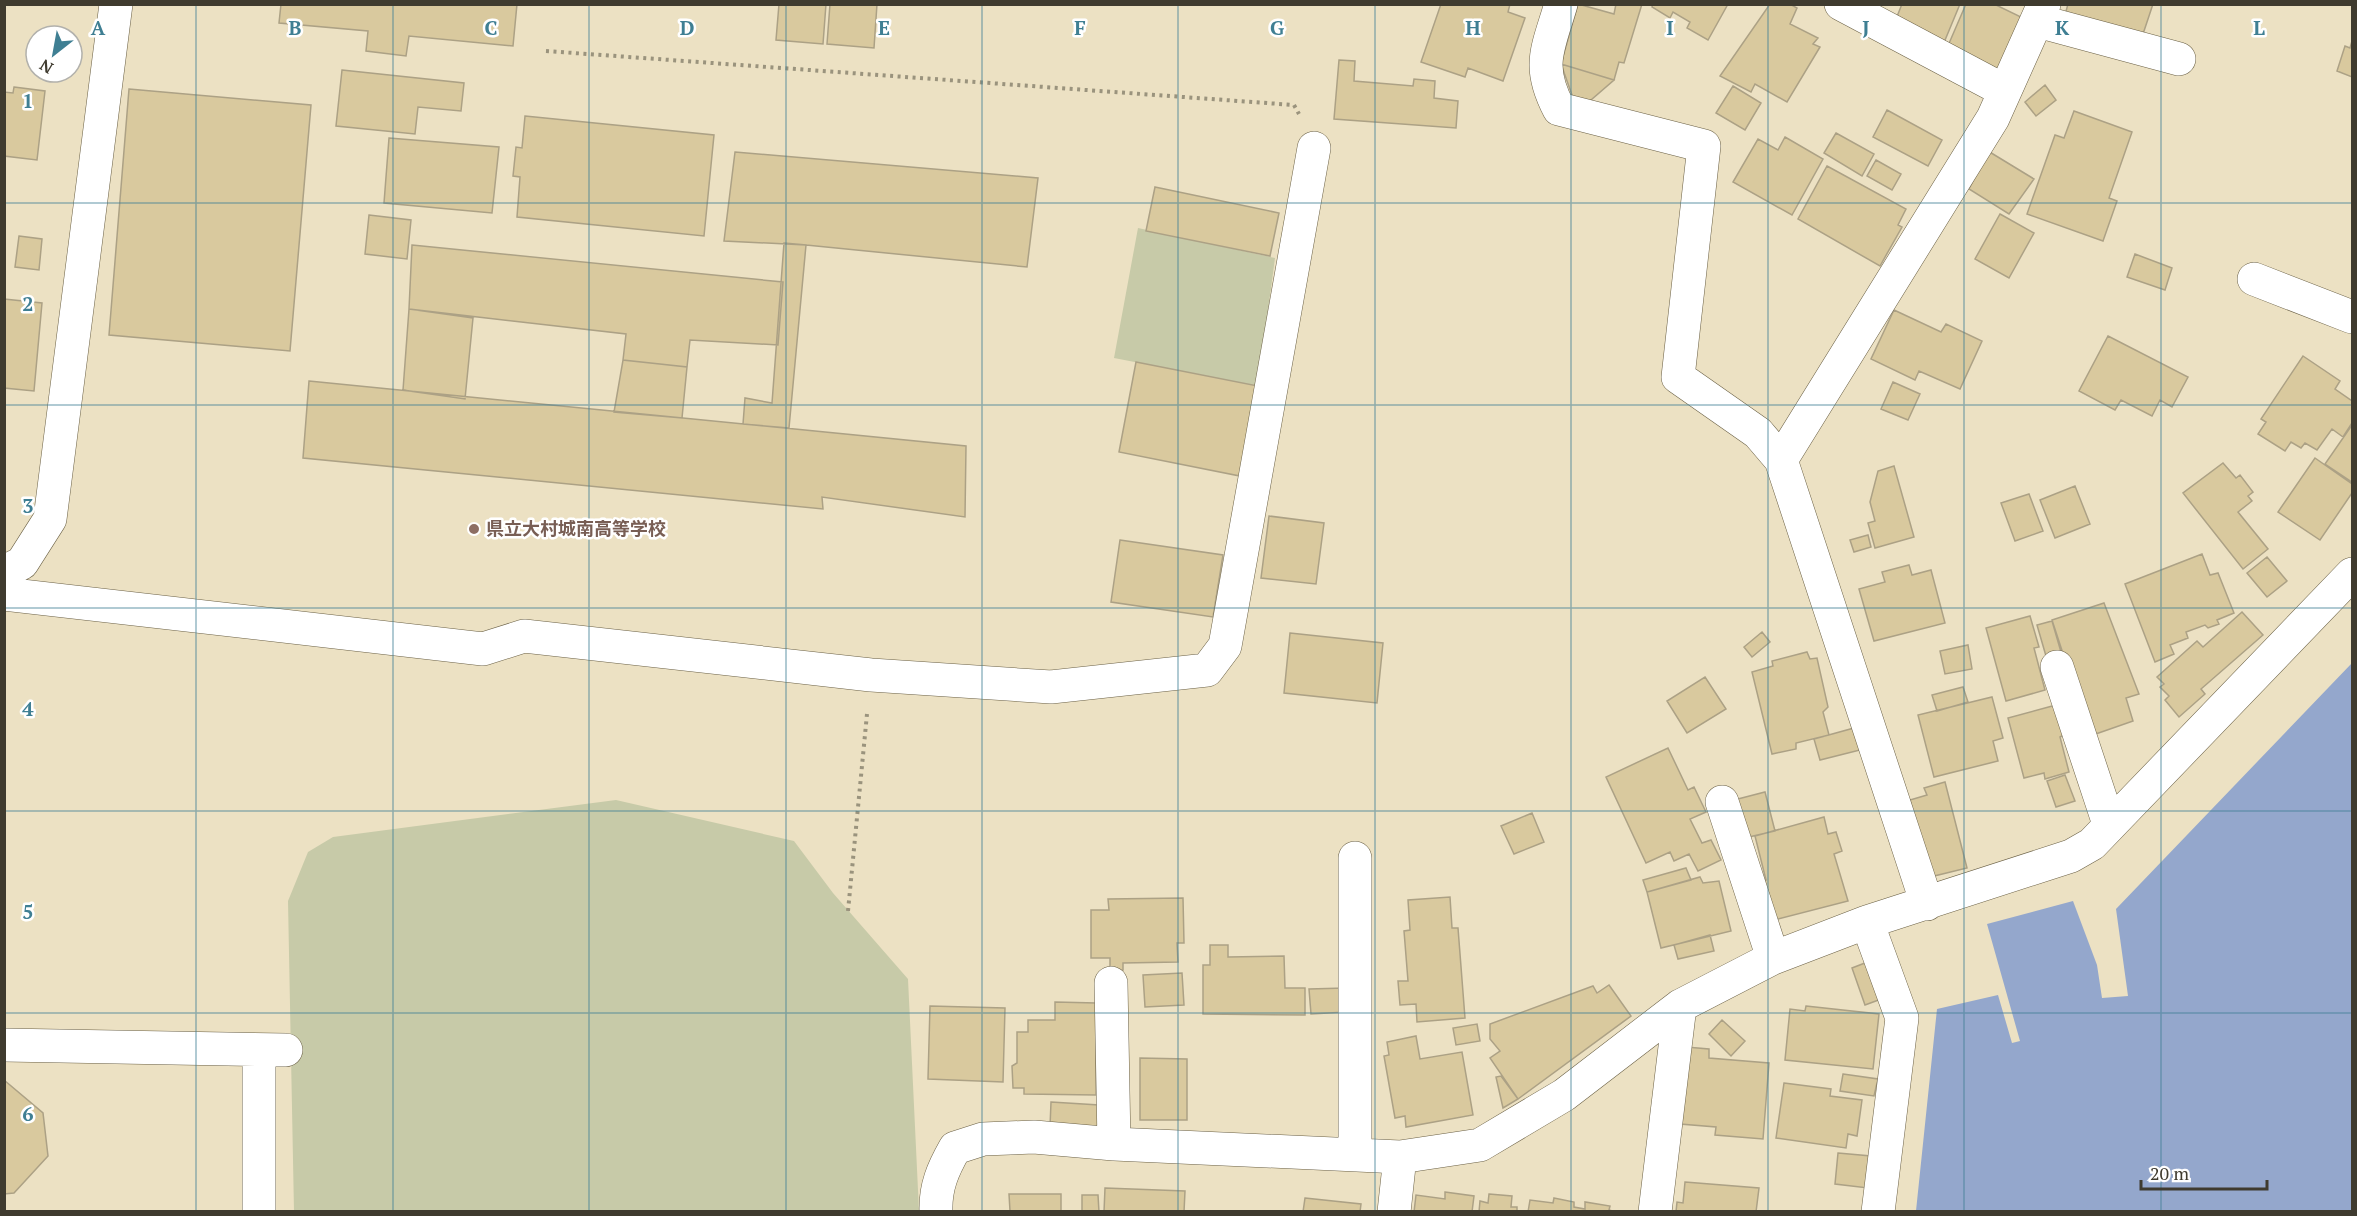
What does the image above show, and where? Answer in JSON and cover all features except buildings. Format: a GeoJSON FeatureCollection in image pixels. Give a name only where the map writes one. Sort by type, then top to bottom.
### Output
{"type":"FeatureCollection","features":[{"type":"Feature","properties":{"kind":"street"},"geometry":{"type":"LineString","coordinates":[[4,572],[22,563],[50,519],[116,4]]}},
{"type":"Feature","properties":{"kind":"street"},"geometry":{"type":"LineString","coordinates":[[1561,4],[1545,59],[1547,86],[1559,110],[1704,146],[1678,377],[1758,433],[1781,460],[1927,904]]}},
{"type":"Feature","properties":{"kind":"street"},"geometry":{"type":"LineString","coordinates":[[1841,4],[2005,91]]}},
{"type":"Feature","properties":{"kind":"street"},"geometry":{"type":"LineString","coordinates":[[1781,460],[1993,118],[2041,13],[2180,59]]}},
{"type":"Feature","properties":{"kind":"street"},"geometry":{"type":"LineString","coordinates":[[4,594],[483,650],[524,636],[871,675],[1052,687],[1207,670],[1225,646],[1314,148]]}},
{"type":"Feature","properties":{"kind":"street"},"geometry":{"type":"LineString","coordinates":[[2254,279],[2352,316]]}},
{"type":"Feature","properties":{"kind":"street"},"geometry":{"type":"LineString","coordinates":[[936,1212],[935,1196],[942,1170],[955,1148],[983,1139],[1034,1137],[1114,1144],[1400,1157],[1480,1145],[1563,1095],[1680,1006],[1773,958],[1868,922],[2071,856],[2092,844],[2352,574]]}},
{"type":"Feature","properties":{"kind":"street"},"geometry":{"type":"LineString","coordinates":[[2057,667],[2109,825]]}},
{"type":"Feature","properties":{"kind":"street"},"geometry":{"type":"LineString","coordinates":[[1722,802],[1773,958]]}},
{"type":"Feature","properties":{"kind":"street"},"geometry":{"type":"LineString","coordinates":[[1355,858],[1355,1155]]}},
{"type":"Feature","properties":{"kind":"street"},"geometry":{"type":"LineString","coordinates":[[1868,922],[1902,1018],[1878,1212]]}},
{"type":"Feature","properties":{"kind":"street"},"geometry":{"type":"LineString","coordinates":[[1111,983],[1114,1144]]}},
{"type":"Feature","properties":{"kind":"street"},"geometry":{"type":"LineString","coordinates":[[1655,1212],[1680,1006]]}},
{"type":"Feature","properties":{"kind":"street"},"geometry":{"type":"LineString","coordinates":[[4,1045],[272,1050],[259,1212]]}},
{"type":"Feature","properties":{"kind":"street"},"geometry":{"type":"LineString","coordinates":[[1394,1212],[1400,1157]]}},
{"type":"Feature","properties":{"kind":"path"},"geometry":{"type":"LineString","coordinates":[[546,51],[1294,105],[1314,148]]}},
{"type":"Feature","properties":{"kind":"path"},"geometry":{"type":"LineString","coordinates":[[848,911],[871,675]]}},
{"type":"Feature","properties":{"kind":"green space"},"geometry":{"type":"Polygon","coordinates":[[[1138,228],[1275,258],[1258,386],[1114,358],[1138,228]]]}},
{"type":"Feature","properties":{"kind":"green space"},"geometry":{"type":"Polygon","coordinates":[[[616,800],[794,841],[833,893],[908,979],[919,1211],[294,1211],[288,901],[308,852],[333,837],[616,800]]]}},
{"type":"Feature","properties":{"kind":"water"},"geometry":{"type":"Polygon","coordinates":[[[2352,663],[2352,1211],[1916,1211],[1937,1009],[1998,995],[2012,1043],[2020,1041],[1987,924],[2073,901],[2097,965],[2102,998],[2128,996],[2116,909],[2352,663]]]}},
{"type":"Feature","properties":{"kind":"place","name":"県立大村城南高等学校"},"geometry":{"type":"Point","coordinates":[474,529]}}]}
